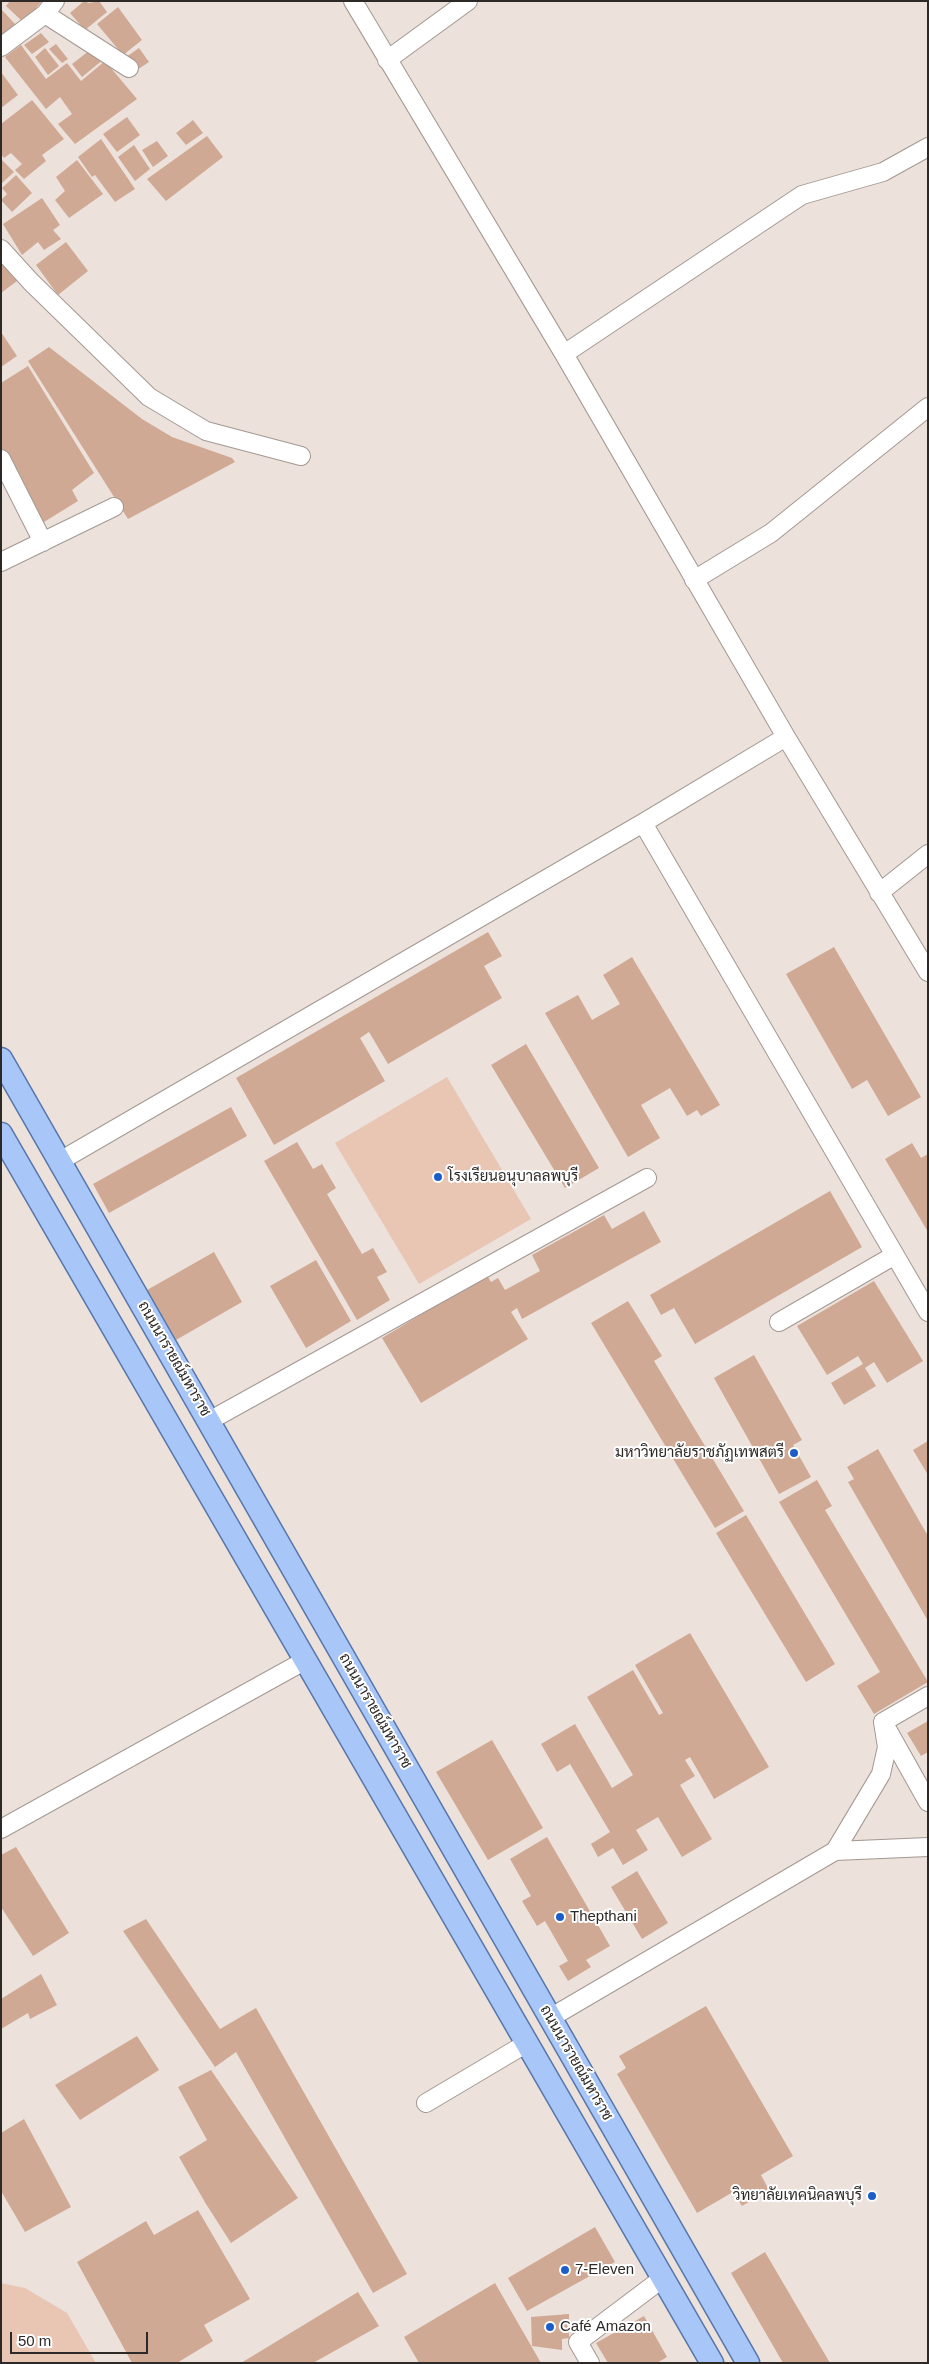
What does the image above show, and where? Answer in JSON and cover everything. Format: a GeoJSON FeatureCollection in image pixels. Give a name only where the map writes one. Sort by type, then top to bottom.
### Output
{"type":"FeatureCollection","features":[{"type":"Feature","properties":{"kind":"main road","name":"ถนนนารายณ์มหาราช"},"geometry":{"type":"LineString","coordinates":[[1,1059],[748,2363]]}},
{"type":"Feature","properties":{"kind":"main road"},"geometry":{"type":"LineString","coordinates":[[1,1134],[663,2278],[706,2361]]}},
{"type":"Feature","properties":{"kind":"street"},"geometry":{"type":"LineString","coordinates":[[353,1],[564,354],[786,738],[928,972]]}},
{"type":"Feature","properties":{"kind":"street"},"geometry":{"type":"LineString","coordinates":[[387,60],[468,1]]}},
{"type":"Feature","properties":{"kind":"street"},"geometry":{"type":"LineString","coordinates":[[1,47],[50,7],[129,68]]}},
{"type":"Feature","properties":{"kind":"street"},"geometry":{"type":"LineString","coordinates":[[564,354],[802,194],[883,172],[928,146]]}},
{"type":"Feature","properties":{"kind":"street"},"geometry":{"type":"LineString","coordinates":[[1,250],[31,282],[150,397],[206,431],[301,456]]}},
{"type":"Feature","properties":{"kind":"street"},"geometry":{"type":"LineString","coordinates":[[694,580],[771,534],[928,407]]}},
{"type":"Feature","properties":{"kind":"street"},"geometry":{"type":"LineString","coordinates":[[1,459],[43,542]]}},
{"type":"Feature","properties":{"kind":"street"},"geometry":{"type":"LineString","coordinates":[[1,562],[114,507]]}},
{"type":"Feature","properties":{"kind":"street"},"geometry":{"type":"LineString","coordinates":[[60,1161],[786,738]]}},
{"type":"Feature","properties":{"kind":"street"},"geometry":{"type":"LineString","coordinates":[[643,823],[928,1312]]}},
{"type":"Feature","properties":{"kind":"street"},"geometry":{"type":"LineString","coordinates":[[879,893],[928,854]]}},
{"type":"Feature","properties":{"kind":"street"},"geometry":{"type":"LineString","coordinates":[[209,1421],[647,1178]]}},
{"type":"Feature","properties":{"kind":"street"},"geometry":{"type":"LineString","coordinates":[[779,1322],[895,1255]]}},
{"type":"Feature","properties":{"kind":"street"},"geometry":{"type":"LineString","coordinates":[[1,1829],[306,1660]]}},
{"type":"Feature","properties":{"kind":"street"},"geometry":{"type":"LineString","coordinates":[[883,1722],[928,1696]]}},
{"type":"Feature","properties":{"kind":"street"},"geometry":{"type":"LineString","coordinates":[[835,1851],[881,1774],[887,1747],[883,1722]]}},
{"type":"Feature","properties":{"kind":"street"},"geometry":{"type":"LineString","coordinates":[[883,1722],[928,1802]]}},
{"type":"Feature","properties":{"kind":"street"},"geometry":{"type":"LineString","coordinates":[[550,2018],[835,1851],[928,1847]]}},
{"type":"Feature","properties":{"kind":"street"},"geometry":{"type":"LineString","coordinates":[[426,2103],[527,2043]]}},
{"type":"Feature","properties":{"kind":"street"},"geometry":{"type":"LineString","coordinates":[[590,2363],[578,2342],[663,2278]]}},
{"type":"Feature","properties":{"kind":"shaded area"},"geometry":{"type":"Polygon","coordinates":[[[447,1077],[531,1219],[419,1284],[335,1143],[447,1077]]]}},
{"type":"Feature","properties":{"kind":"shaded area"},"geometry":{"type":"Polygon","coordinates":[[[1,2283],[25,2288],[67,2313],[96,2363],[1,2363],[1,2283]]]}},
{"type":"Feature","properties":{"kind":"building"},"geometry":{"type":"Polygon","coordinates":[[[10,1],[42,1],[24,23],[6,6],[10,1]]]}},
{"type":"Feature","properties":{"kind":"building"},"geometry":{"type":"Polygon","coordinates":[[[84,1],[89,3],[99,1],[107,12],[85,30],[70,13],[84,1]]]}},
{"type":"Feature","properties":{"kind":"building"},"geometry":{"type":"Polygon","coordinates":[[[118,7],[142,40],[123,55],[97,24],[118,7]]]}},
{"type":"Feature","properties":{"kind":"building"},"geometry":{"type":"Polygon","coordinates":[[[1,9],[16,25],[1,38],[1,9]]]}},
{"type":"Feature","properties":{"kind":"building"},"geometry":{"type":"Polygon","coordinates":[[[41,33],[49,42],[32,54],[24,45],[41,33]]]}},
{"type":"Feature","properties":{"kind":"building"},"geometry":{"type":"Polygon","coordinates":[[[56,44],[68,59],[62,63],[49,49],[56,44]]]}},
{"type":"Feature","properties":{"kind":"building"},"geometry":{"type":"Polygon","coordinates":[[[21,45],[46,79],[67,63],[81,81],[105,61],[137,99],[75,144],[58,124],[72,114],[60,97],[46,109],[5,57],[21,45]]]}},
{"type":"Feature","properties":{"kind":"building"},"geometry":{"type":"Polygon","coordinates":[[[94,47],[104,59],[82,77],[72,64],[94,47]]]}},
{"type":"Feature","properties":{"kind":"building"},"geometry":{"type":"Polygon","coordinates":[[[45,48],[59,66],[48,75],[35,57],[45,48]]]}},
{"type":"Feature","properties":{"kind":"building"},"geometry":{"type":"Polygon","coordinates":[[[139,48],[149,62],[137,70],[126,57],[139,48]]]}},
{"type":"Feature","properties":{"kind":"building"},"geometry":{"type":"Polygon","coordinates":[[[1,72],[18,95],[1,108],[1,72]]]}},
{"type":"Feature","properties":{"kind":"building"},"geometry":{"type":"Polygon","coordinates":[[[32,100],[64,139],[42,155],[46,161],[24,179],[15,170],[22,164],[11,153],[4,158],[1,154],[1,124],[32,100]]]}},
{"type":"Feature","properties":{"kind":"building"},"geometry":{"type":"Polygon","coordinates":[[[127,117],[140,135],[117,152],[103,134],[127,117]]]}},
{"type":"Feature","properties":{"kind":"building"},"geometry":{"type":"Polygon","coordinates":[[[193,120],[203,133],[186,145],[176,133],[193,120]]]}},
{"type":"Feature","properties":{"kind":"building"},"geometry":{"type":"Polygon","coordinates":[[[207,136],[223,157],[166,201],[147,179],[207,136]]]}},
{"type":"Feature","properties":{"kind":"building"},"geometry":{"type":"Polygon","coordinates":[[[101,139],[135,189],[115,202],[95,175],[92,177],[78,157],[101,139]]]}},
{"type":"Feature","properties":{"kind":"building"},"geometry":{"type":"Polygon","coordinates":[[[157,141],[168,156],[153,167],[142,150],[157,141]]]}},
{"type":"Feature","properties":{"kind":"building"},"geometry":{"type":"Polygon","coordinates":[[[134,145],[150,169],[135,181],[118,157],[134,145]]]}},
{"type":"Feature","properties":{"kind":"building"},"geometry":{"type":"Polygon","coordinates":[[[1,159],[14,172],[1,184],[1,159]]]}},
{"type":"Feature","properties":{"kind":"building"},"geometry":{"type":"Polygon","coordinates":[[[77,160],[103,194],[69,218],[55,200],[65,191],[56,177],[77,160]]]}},
{"type":"Feature","properties":{"kind":"building"},"geometry":{"type":"Polygon","coordinates":[[[16,175],[32,193],[12,212],[1,200],[7,194],[2,188],[16,175]]]}},
{"type":"Feature","properties":{"kind":"building"},"geometry":{"type":"Polygon","coordinates":[[[42,198],[60,225],[53,230],[61,239],[44,250],[38,242],[22,255],[3,224],[42,198]]]}},
{"type":"Feature","properties":{"kind":"building"},"geometry":{"type":"Polygon","coordinates":[[[66,242],[88,271],[58,295],[36,265],[66,242]]]}},
{"type":"Feature","properties":{"kind":"building"},"geometry":{"type":"Polygon","coordinates":[[[1,262],[21,278],[1,293],[1,262]]]}},
{"type":"Feature","properties":{"kind":"building"},"geometry":{"type":"Polygon","coordinates":[[[1,332],[17,356],[1,367],[1,332]]]}},
{"type":"Feature","properties":{"kind":"building"},"geometry":{"type":"Polygon","coordinates":[[[49,347],[142,419],[172,437],[232,458],[235,462],[128,519],[28,361],[49,347]]]}},
{"type":"Feature","properties":{"kind":"building"},"geometry":{"type":"Polygon","coordinates":[[[28,366],[94,473],[72,490],[78,501],[44,522],[1,449],[1,383],[28,366]]]}},
{"type":"Feature","properties":{"kind":"building"},"geometry":{"type":"Polygon","coordinates":[[[488,932],[502,956],[484,966],[502,998],[388,1064],[369,1032],[360,1038],[385,1081],[274,1145],[236,1078],[488,932]]]}},
{"type":"Feature","properties":{"kind":"building"},"geometry":{"type":"Polygon","coordinates":[[[834,947],[921,1097],[888,1116],[867,1080],[852,1089],[786,974],[834,947]]]}},
{"type":"Feature","properties":{"kind":"building"},"geometry":{"type":"Polygon","coordinates":[[[632,957],[720,1105],[701,1116],[697,1110],[687,1116],[670,1088],[641,1105],[660,1138],[628,1157],[545,1013],[578,995],[592,1020],[620,1004],[603,975],[632,957]]]}},
{"type":"Feature","properties":{"kind":"building"},"geometry":{"type":"Polygon","coordinates":[[[526,1044],[599,1168],[565,1188],[491,1065],[526,1044]]]}},
{"type":"Feature","properties":{"kind":"building"},"geometry":{"type":"Polygon","coordinates":[[[231,1107],[247,1136],[109,1213],[93,1184],[231,1107]]]}},
{"type":"Feature","properties":{"kind":"building"},"geometry":{"type":"Polygon","coordinates":[[[297,1142],[313,1169],[322,1164],[336,1188],[327,1194],[362,1254],[373,1248],[387,1272],[377,1277],[390,1300],[357,1320],[264,1161],[297,1142]]]}},
{"type":"Feature","properties":{"kind":"building"},"geometry":{"type":"Polygon","coordinates":[[[912,1143],[921,1158],[928,1154],[928,1232],[885,1159],[912,1143]]]}},
{"type":"Feature","properties":{"kind":"building"},"geometry":{"type":"Polygon","coordinates":[[[830,1191],[862,1247],[695,1344],[674,1308],[661,1315],[650,1295],[830,1191]]]}},
{"type":"Feature","properties":{"kind":"building"},"geometry":{"type":"Polygon","coordinates":[[[644,1211],[661,1242],[522,1319],[517,1308],[511,1312],[528,1339],[421,1403],[382,1338],[487,1275],[491,1282],[498,1278],[505,1290],[540,1271],[532,1255],[604,1215],[612,1229],[644,1211]]]}},
{"type":"Feature","properties":{"kind":"building"},"geometry":{"type":"Polygon","coordinates":[[[214,1252],[242,1302],[176,1340],[147,1290],[214,1252]]]}},
{"type":"Feature","properties":{"kind":"building"},"geometry":{"type":"Polygon","coordinates":[[[316,1260],[351,1321],[306,1348],[270,1286],[316,1260]]]}},
{"type":"Feature","properties":{"kind":"building"},"geometry":{"type":"Polygon","coordinates":[[[874,1281],[923,1361],[887,1383],[874,1362],[865,1368],[876,1386],[844,1405],[831,1383],[863,1364],[858,1356],[827,1375],[797,1326],[874,1281]]]}},
{"type":"Feature","properties":{"kind":"building"},"geometry":{"type":"Polygon","coordinates":[[[628,1301],[662,1356],[654,1361],[744,1511],[715,1528],[591,1323],[628,1301]]]}},
{"type":"Feature","properties":{"kind":"building"},"geometry":{"type":"Polygon","coordinates":[[[754,1355],[802,1440],[793,1445],[811,1477],[779,1494],[714,1378],[754,1355]]]}},
{"type":"Feature","properties":{"kind":"building"},"geometry":{"type":"Polygon","coordinates":[[[928,1441],[928,1475],[913,1450],[928,1441]]]}},
{"type":"Feature","properties":{"kind":"building"},"geometry":{"type":"Polygon","coordinates":[[[878,1449],[928,1536],[928,1621],[848,1482],[854,1479],[847,1467],[878,1449]]]}},
{"type":"Feature","properties":{"kind":"building"},"geometry":{"type":"Polygon","coordinates":[[[817,1480],[832,1506],[825,1510],[928,1682],[874,1714],[857,1686],[880,1672],[779,1502],[817,1480]]]}},
{"type":"Feature","properties":{"kind":"building"},"geometry":{"type":"Polygon","coordinates":[[[746,1515],[835,1664],[806,1682],[716,1533],[746,1515]]]}},
{"type":"Feature","properties":{"kind":"building"},"geometry":{"type":"Polygon","coordinates":[[[690,1633],[769,1767],[714,1799],[690,1757],[685,1760],[695,1776],[680,1785],[712,1839],[682,1857],[658,1817],[636,1830],[648,1850],[623,1865],[613,1848],[598,1857],[591,1844],[610,1832],[570,1764],[557,1772],[541,1744],[575,1724],[612,1788],[633,1775],[587,1697],[633,1670],[659,1715],[663,1713],[635,1665],[690,1633]]]}},
{"type":"Feature","properties":{"kind":"building"},"geometry":{"type":"Polygon","coordinates":[[[928,1721],[928,1752],[921,1756],[907,1733],[928,1721]]]}},
{"type":"Feature","properties":{"kind":"building"},"geometry":{"type":"Polygon","coordinates":[[[492,1740],[543,1828],[488,1860],[436,1772],[492,1740]]]}},
{"type":"Feature","properties":{"kind":"building"},"geometry":{"type":"Polygon","coordinates":[[[547,1837],[610,1946],[586,1960],[591,1967],[568,1981],[559,1966],[568,1961],[545,1921],[537,1926],[522,1901],[531,1896],[510,1859],[547,1837]]]}},
{"type":"Feature","properties":{"kind":"building"},"geometry":{"type":"Polygon","coordinates":[[[16,1847],[69,1933],[33,1956],[1,1907],[1,1855],[16,1847]]]}},
{"type":"Feature","properties":{"kind":"building"},"geometry":{"type":"Polygon","coordinates":[[[637,1871],[668,1923],[642,1939],[611,1887],[637,1871]]]}},
{"type":"Feature","properties":{"kind":"building"},"geometry":{"type":"Polygon","coordinates":[[[146,1919],[220,2029],[256,2008],[407,2274],[373,2293],[236,2052],[215,2067],[123,1931],[146,1919]]]}},
{"type":"Feature","properties":{"kind":"building"},"geometry":{"type":"Polygon","coordinates":[[[41,1974],[57,2005],[30,2019],[28,2013],[1,2029],[1,1999],[41,1974]]]}},
{"type":"Feature","properties":{"kind":"building"},"geometry":{"type":"Polygon","coordinates":[[[706,2006],[793,2156],[761,2175],[769,2190],[742,2206],[733,2192],[697,2213],[617,2074],[626,2068],[619,2056],[706,2006]]]}},
{"type":"Feature","properties":{"kind":"building"},"geometry":{"type":"Polygon","coordinates":[[[137,2036],[159,2070],[80,2120],[55,2085],[137,2036]]]}},
{"type":"Feature","properties":{"kind":"building"},"geometry":{"type":"Polygon","coordinates":[[[211,2070],[298,2198],[231,2243],[179,2157],[207,2140],[178,2087],[211,2070]]]}},
{"type":"Feature","properties":{"kind":"building"},"geometry":{"type":"Polygon","coordinates":[[[24,2119],[71,2207],[25,2232],[1,2191],[1,2133],[24,2119]]]}},
{"type":"Feature","properties":{"kind":"building"},"geometry":{"type":"Polygon","coordinates":[[[198,2210],[250,2299],[204,2325],[213,2341],[177,2363],[132,2363],[77,2262],[146,2221],[154,2235],[198,2210]]]}},
{"type":"Feature","properties":{"kind":"building"},"geometry":{"type":"Polygon","coordinates":[[[595,2227],[615,2262],[527,2311],[508,2278],[595,2227]]]}},
{"type":"Feature","properties":{"kind":"building"},"geometry":{"type":"Polygon","coordinates":[[[765,2252],[830,2363],[783,2363],[731,2273],[765,2252]]]}},
{"type":"Feature","properties":{"kind":"building"},"geometry":{"type":"Polygon","coordinates":[[[495,2283],[541,2363],[419,2363],[404,2337],[495,2283]]]}},
{"type":"Feature","properties":{"kind":"building"},"geometry":{"type":"Polygon","coordinates":[[[358,2292],[379,2326],[313,2363],[241,2363],[358,2292]]]}},
{"type":"Feature","properties":{"kind":"building"},"geometry":{"type":"Polygon","coordinates":[[[569,2314],[569,2338],[562,2339],[562,2350],[532,2346],[531,2317],[569,2314]]]}},
{"type":"Feature","properties":{"kind":"building"},"geometry":{"type":"Polygon","coordinates":[[[644,2316],[667,2357],[657,2363],[608,2363],[596,2343],[644,2316]]]}},
{"type":"Feature","properties":{"kind":"place","name":"โรงเรียนอนุบาลลพบุรี"},"geometry":{"type":"Point","coordinates":[438,1177]}},
{"type":"Feature","properties":{"kind":"place","name":"มหาวิทยาลัยราชภัฏเทพสตรี"},"geometry":{"type":"Point","coordinates":[794,1453]}},
{"type":"Feature","properties":{"kind":"place","name":"Thepthani"},"geometry":{"type":"Point","coordinates":[560,1917]}},
{"type":"Feature","properties":{"kind":"place","name":"วิทยาลัยเทคนิคลพบุรี"},"geometry":{"type":"Point","coordinates":[872,2196]}},
{"type":"Feature","properties":{"kind":"place","name":"7-Eleven"},"geometry":{"type":"Point","coordinates":[565,2270]}},
{"type":"Feature","properties":{"kind":"place","name":"Café Amazon"},"geometry":{"type":"Point","coordinates":[550,2327]}}]}
